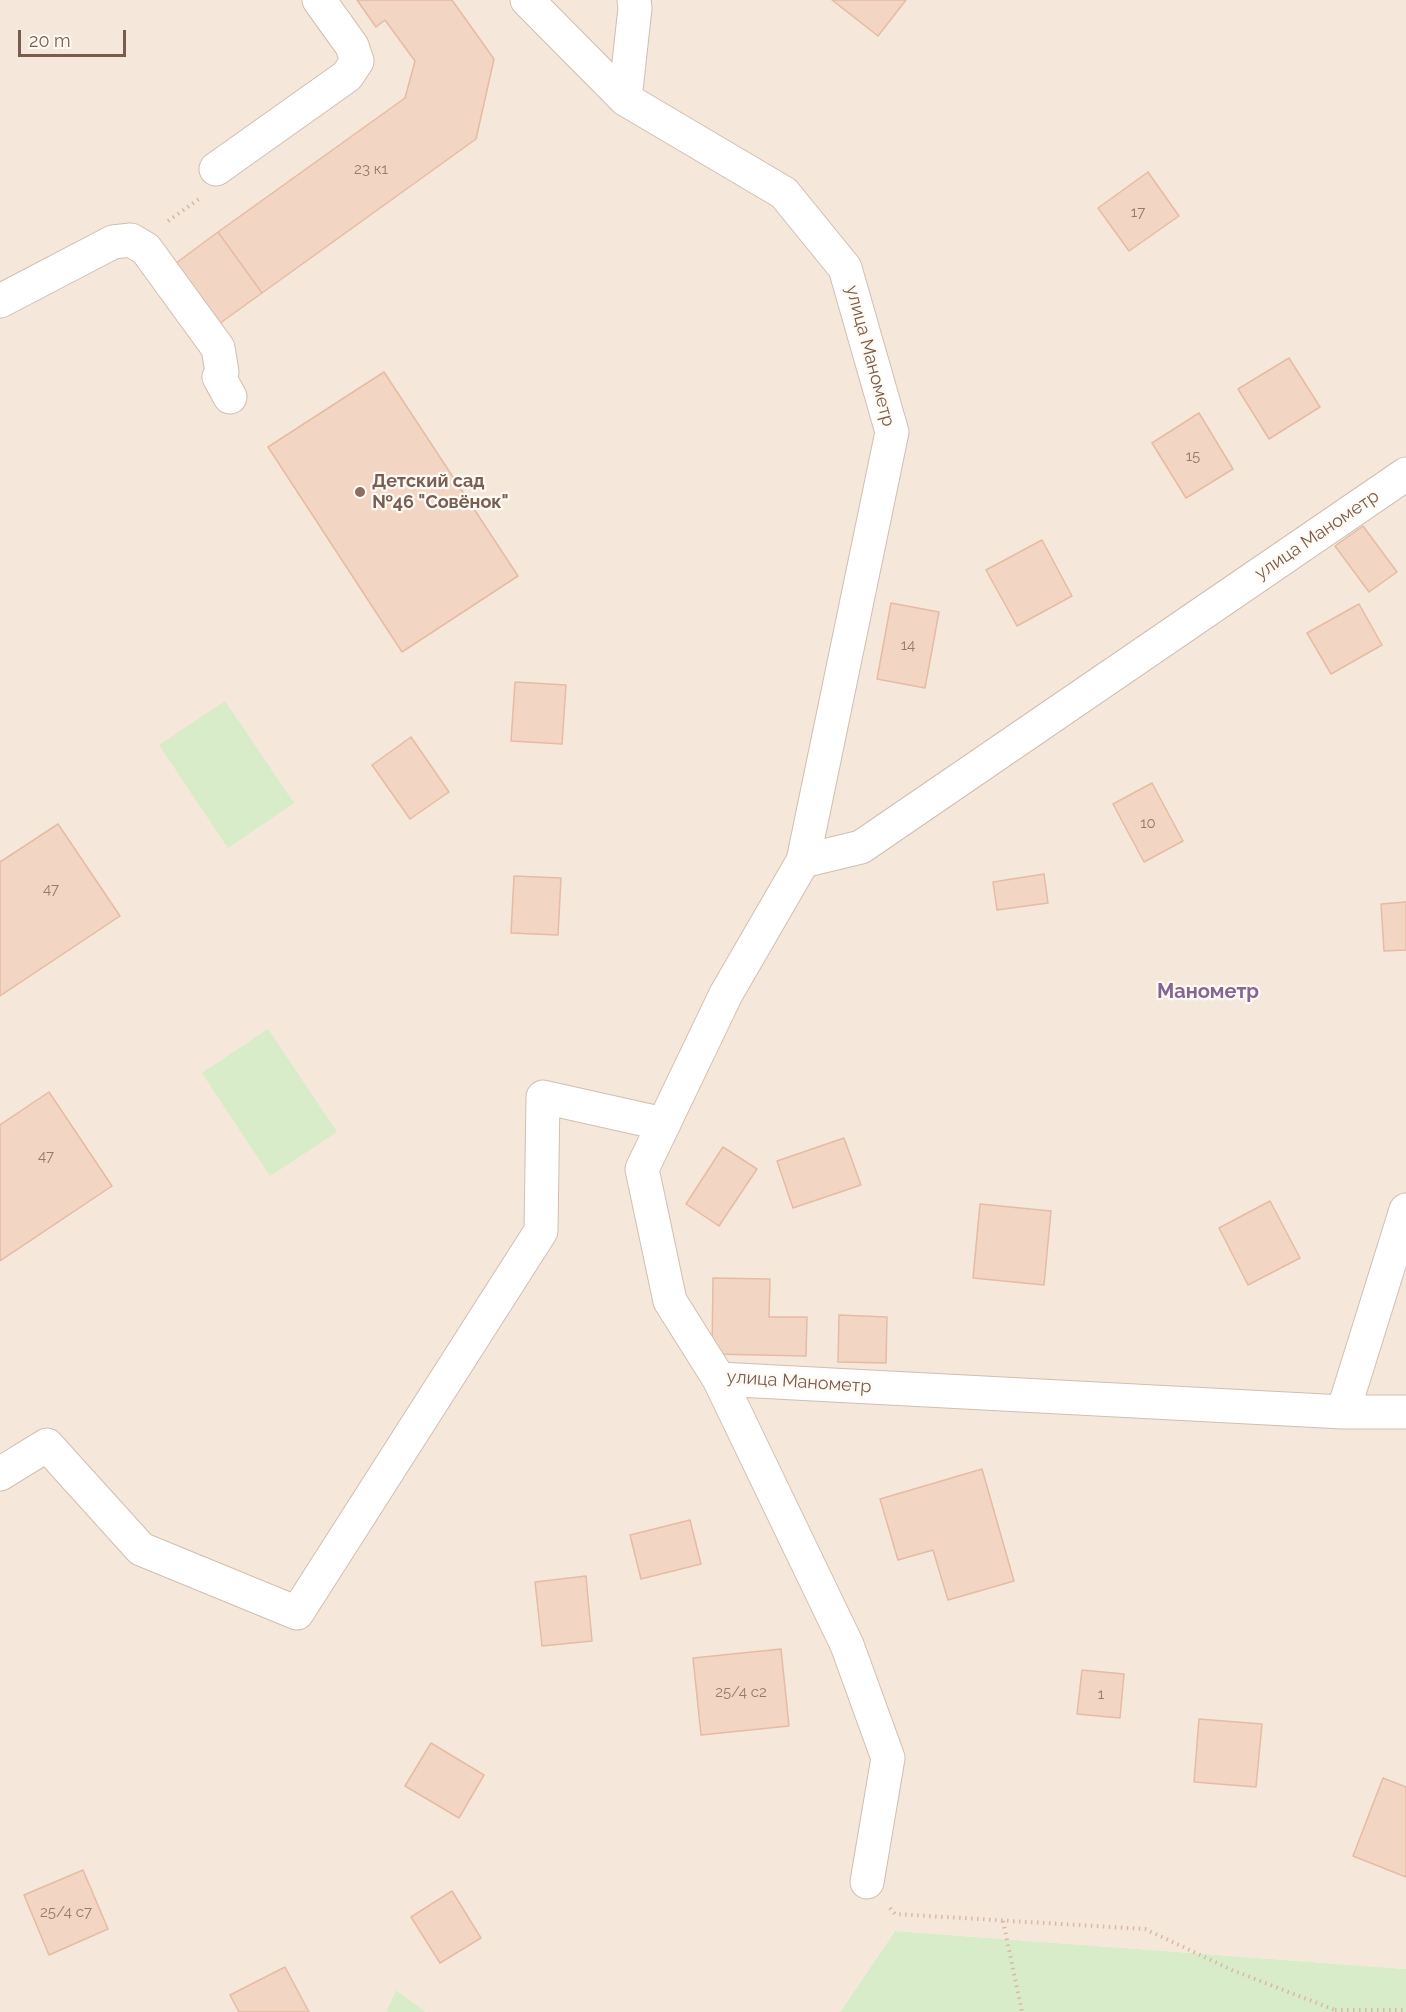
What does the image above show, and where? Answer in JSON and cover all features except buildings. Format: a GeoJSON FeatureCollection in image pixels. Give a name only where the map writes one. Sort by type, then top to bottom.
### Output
{"type":"FeatureCollection","features":[{"type":"Feature","properties":{"kind":"street"},"geometry":{"type":"LineString","coordinates":[[216,169],[347,76],[357,61],[352,46],[319,0]]}},
{"type":"Feature","properties":{"kind":"street","name":"улица Манометр"},"geometry":{"type":"LineString","coordinates":[[527,0],[625,99],[784,193],[845,268],[892,432],[803,861],[726,994],[642,1169],[670,1301],[719,1379],[1343,1412],[1406,1412]]}},
{"type":"Feature","properties":{"kind":"street"},"geometry":{"type":"LineString","coordinates":[[625,99],[634,0]]}},
{"type":"Feature","properties":{"kind":"street"},"geometry":{"type":"LineString","coordinates":[[0,301],[113,242],[131,240],[146,249],[218,348],[222,372],[219,377],[220,382],[230,397]]}},
{"type":"Feature","properties":{"kind":"street","name":"улица Манометр"},"geometry":{"type":"LineString","coordinates":[[803,861],[861,847],[1406,474]]}},
{"type":"Feature","properties":{"kind":"street"},"geometry":{"type":"LineString","coordinates":[[0,1474],[47,1444],[141,1549],[297,1612],[541,1231],[543,1097],[664,1124]]}},
{"type":"Feature","properties":{"kind":"street"},"geometry":{"type":"LineString","coordinates":[[1343,1412],[1406,1210]]}},
{"type":"Feature","properties":{"kind":"street"},"geometry":{"type":"LineString","coordinates":[[719,1379],[847,1645],[888,1758],[867,1882]]}},
{"type":"Feature","properties":{"kind":"path"},"geometry":{"type":"LineString","coordinates":[[146,249],[157,228],[224,182],[216,169]]}},
{"type":"Feature","properties":{"kind":"path"},"geometry":{"type":"LineString","coordinates":[[867,1882],[895,1914],[1145,1929],[1232,1970],[1335,2011],[1406,2010]]}},
{"type":"Feature","properties":{"kind":"path"},"geometry":{"type":"LineString","coordinates":[[1003,1921],[1022,2012]]}},
{"type":"Feature","properties":{"kind":"shaded area"},"geometry":{"type":"Polygon","coordinates":[[[0,0],[1406,0],[1406,1969],[895,1931],[840,2012],[426,2012],[396,1990],[386,2012],[0,2012],[0,0]]]}},
{"type":"Feature","properties":{"kind":"green space"},"geometry":{"type":"Polygon","coordinates":[[[225,701],[294,803],[228,848],[159,745],[225,701]]]}},
{"type":"Feature","properties":{"kind":"green space"},"geometry":{"type":"Polygon","coordinates":[[[268,1029],[337,1132],[270,1176],[202,1073],[268,1029]]]}},
{"type":"Feature","properties":{"kind":"green space"},"geometry":{"type":"Polygon","coordinates":[[[895,1931],[1406,1969],[1406,2012],[840,2012],[895,1931]]]}},
{"type":"Feature","properties":{"kind":"green space"},"geometry":{"type":"Polygon","coordinates":[[[396,1990],[426,2012],[386,2012],[396,1990]]]}},
{"type":"Feature","properties":{"kind":"place","name":"Детский сад №46 \"Совёнок\""},"geometry":{"type":"Point","coordinates":[360,492]}},
{"type":"Feature","properties":{"kind":"district","name":"Манометр"},"geometry":{"type":"Point","coordinates":[1208,992]}}]}
